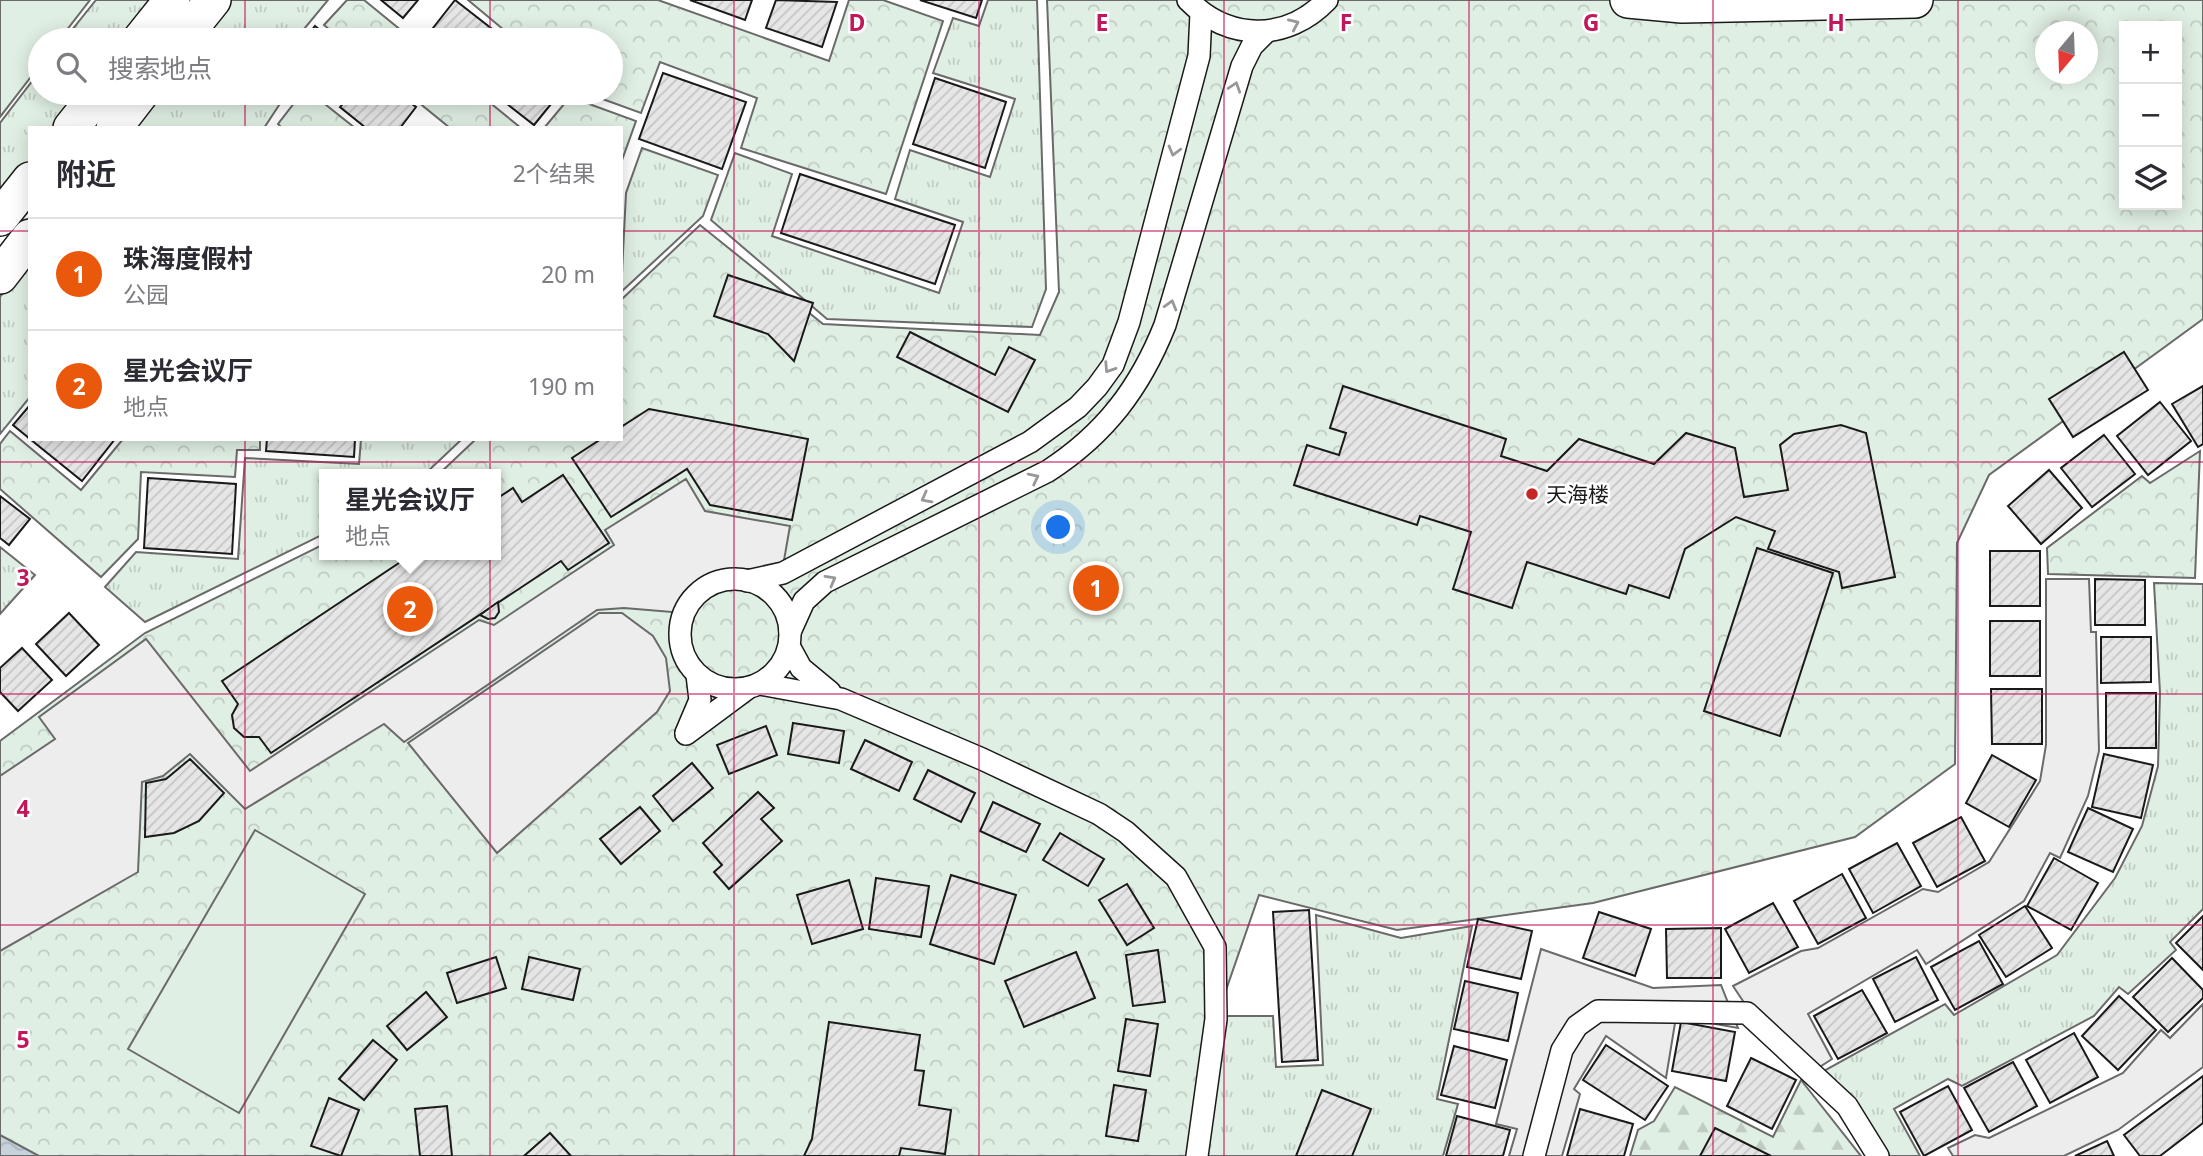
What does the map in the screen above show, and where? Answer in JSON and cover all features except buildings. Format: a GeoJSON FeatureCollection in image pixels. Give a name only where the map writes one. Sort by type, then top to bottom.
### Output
{"type":"FeatureCollection","features":[{"type":"Feature","properties":{"kind":"highway"},"geometry":{"type":"LineString","coordinates":[[150,28],[172,0]]}},
{"type":"Feature","properties":{"kind":"highway"},"geometry":{"type":"LineString","coordinates":[[191,28],[213,0]]}},
{"type":"Feature","properties":{"kind":"highway"},"geometry":{"type":"LineString","coordinates":[[1628,0],[1682,5],[1915,0]]}},
{"type":"Feature","properties":{"kind":"highway"},"geometry":{"type":"LineString","coordinates":[[73,126],[89,105]]}},
{"type":"Feature","properties":{"kind":"highway"},"geometry":{"type":"LineString","coordinates":[[116,126],[132,105]]}},
{"type":"Feature","properties":{"kind":"highway"},"geometry":{"type":"LineString","coordinates":[[0,218],[28,183]]}},
{"type":"Feature","properties":{"kind":"highway"},"geometry":{"type":"LineString","coordinates":[[0,275],[28,240]]}},
{"type":"Feature","properties":{"kind":"street"},"geometry":{"type":"LineString","coordinates":[[1194,6],[1231,29],[1266,32],[1300,23],[1327,0]]}},
{"type":"Feature","properties":{"kind":"street"},"geometry":{"type":"LineString","coordinates":[[841,699],[754,686],[721,688],[697,675],[680,645],[684,611],[691,600],[710,585],[783,573],[1004,457],[1057,424],[1097,387],[1113,365],[1129,322],[1199,56],[1194,6]]}},
{"type":"Feature","properties":{"kind":"street"},"geometry":{"type":"LineString","coordinates":[[697,675],[699,700],[686,734],[773,674],[804,601],[825,582],[1048,471],[1070,457],[1109,422],[1139,382],[1157,346],[1242,65],[1252,46],[1266,32]]}},
{"type":"Feature","properties":{"kind":"street"},"geometry":{"type":"LineString","coordinates":[[747,581],[760,585],[777,599],[787,618],[789,639],[801,668],[816,683],[841,699],[982,759],[1099,814],[1126,832],[1176,877],[1215,947],[1216,1019],[1197,1156]]}},
{"type":"Feature","properties":{"kind":"street"},"geometry":{"type":"LineString","coordinates":[[1534,1156],[1562,1050],[1577,1026],[1598,1011],[1747,1013],[1847,1106],[1878,1156]]}},
{"type":"Feature","properties":{"kind":"green space"},"geometry":{"type":"Polygon","coordinates":[[[0,0],[90,0],[68,28],[28,28],[28,81],[0,117],[0,0]]]}},
{"type":"Feature","properties":{"kind":"green space"},"geometry":{"type":"Polygon","coordinates":[[[96,0],[160,0],[138,28],[74,28],[96,0]]]}},
{"type":"Feature","properties":{"kind":"green space"},"geometry":{"type":"Polygon","coordinates":[[[229,0],[328,0],[305,28],[207,28],[229,0]]]}},
{"type":"Feature","properties":{"kind":"green space"},"geometry":{"type":"Polygon","coordinates":[[[347,0],[364,0],[398,28],[328,28],[324,25],[347,0]]]}},
{"type":"Feature","properties":{"kind":"green space"},"geometry":{"type":"Polygon","coordinates":[[[468,0],[658,0],[829,61],[849,0],[883,0],[943,21],[886,194],[741,148],[757,98],[660,62],[641,113],[619,105],[623,105],[623,28],[502,28],[468,0]]]}},
{"type":"Feature","properties":{"kind":"green space"},"geometry":{"type":"Polygon","coordinates":[[[988,0],[1037,0],[1046,289],[1032,327],[827,319],[711,220],[735,153],[792,174],[772,236],[939,293],[963,222],[895,199],[910,150],[990,177],[1015,99],[933,73],[953,18],[979,26],[988,0]]]}},
{"type":"Feature","properties":{"kind":"green space"},"geometry":{"type":"Polygon","coordinates":[[[1047,0],[2203,0],[2203,319],[1989,475],[1957,543],[1955,764],[1855,837],[1593,903],[1397,930],[1259,895],[1216,1019],[1196,1156],[0,1156],[0,741],[145,633],[319,546],[319,560],[501,560],[501,469],[444,469],[474,441],[623,441],[623,298],[700,225],[823,324],[1040,335],[1059,292],[1047,0]]]}},
{"type":"Feature","properties":{"kind":"green space"},"geometry":{"type":"Polygon","coordinates":[[[28,87],[28,105],[77,105],[61,126],[28,126],[28,166],[0,201],[0,123],[28,87]]]}},
{"type":"Feature","properties":{"kind":"green space"},"geometry":{"type":"Polygon","coordinates":[[[148,105],[279,105],[265,126],[132,126],[148,105]]]}},
{"type":"Feature","properties":{"kind":"green space"},"geometry":{"type":"Polygon","coordinates":[[[293,105],[326,105],[352,126],[280,126],[278,124],[293,105]]]}},
{"type":"Feature","properties":{"kind":"green space"},"geometry":{"type":"Polygon","coordinates":[[[422,105],[493,105],[519,126],[448,126],[422,105]]]}},
{"type":"Feature","properties":{"kind":"green space"},"geometry":{"type":"Polygon","coordinates":[[[563,105],[592,105],[636,121],[623,157],[623,126],[546,126],[563,105]]]}},
{"type":"Feature","properties":{"kind":"green space"},"geometry":{"type":"Polygon","coordinates":[[[642,148],[718,175],[703,216],[623,290],[623,252],[626,193],[642,148]]]}},
{"type":"Feature","properties":{"kind":"green space"},"geometry":{"type":"Polygon","coordinates":[[[28,261],[28,399],[0,434],[0,297],[28,261]]]}},
{"type":"Feature","properties":{"kind":"green space"},"geometry":{"type":"Polygon","coordinates":[[[10,431],[81,490],[121,441],[260,441],[260,450],[237,450],[235,477],[141,472],[138,539],[101,577],[0,489],[0,444],[10,431]]]}},
{"type":"Feature","properties":{"kind":"green space"},"geometry":{"type":"Polygon","coordinates":[[[361,441],[460,441],[430,469],[319,469],[319,536],[145,622],[105,587],[136,552],[238,559],[245,458],[359,464],[361,441]]]}},
{"type":"Feature","properties":{"kind":"green space"},"geometry":{"type":"Polygon","coordinates":[[[2200,451],[2195,578],[2048,574],[2047,548],[2142,476],[2150,483],[2200,451]]]}},
{"type":"Feature","properties":{"kind":"green space"},"geometry":{"type":"Polygon","coordinates":[[[0,547],[35,575],[0,614],[0,547]]]}},
{"type":"Feature","properties":{"kind":"green space"},"geometry":{"type":"Polygon","coordinates":[[[2154,583],[2203,584],[2203,909],[2170,942],[2176,950],[2128,994],[2119,987],[2094,1016],[1962,1086],[1948,1079],[1894,1109],[1920,1156],[1883,1156],[1820,1073],[1945,1004],[1954,1015],[2057,955],[2115,878],[2142,826],[2158,766],[2160,693],[2154,583]]]}},
{"type":"Feature","properties":{"kind":"green space"},"geometry":{"type":"Polygon","coordinates":[[[255,830],[365,894],[239,1113],[128,1049],[255,830]]]}},
{"type":"Feature","properties":{"kind":"green space"},"geometry":{"type":"Polygon","coordinates":[[[1316,915],[1401,938],[1472,926],[1437,1099],[1458,1104],[1443,1156],[1207,1156],[1225,1016],[1273,1016],[1276,1067],[1323,1065],[1316,915]]]}},
{"type":"Feature","properties":{"kind":"green space"},"geometry":{"type":"Polygon","coordinates":[[[1801,1080],[1861,1156],[1630,1156],[1638,1130],[1654,1121],[1675,1087],[1773,1137],[1801,1080]]]}},
{"type":"Feature","properties":{"kind":"shaded area"},"geometry":{"type":"Polygon","coordinates":[[[686,479],[705,511],[790,526],[783,566],[711,578],[699,585],[683,605],[672,612],[624,608],[597,610],[404,742],[384,724],[245,809],[190,754],[163,776],[142,782],[138,872],[0,951],[0,776],[55,739],[39,717],[146,639],[250,771],[479,620],[494,625],[614,545],[605,530],[686,479]]]}},
{"type":"Feature","properties":{"kind":"shaded area"},"geometry":{"type":"Polygon","coordinates":[[[2046,579],[2089,579],[2091,632],[2096,632],[2099,751],[2088,796],[2060,858],[2050,853],[2024,901],[1926,964],[1917,950],[1808,1014],[1832,1059],[1815,1070],[1751,1013],[1733,986],[1801,951],[1818,948],[1923,889],[1938,892],[1989,862],[2040,781],[2046,745],[2046,579]]]}},
{"type":"Feature","properties":{"kind":"shaded area"},"geometry":{"type":"Polygon","coordinates":[[[599,613],[622,613],[653,636],[666,658],[670,691],[657,712],[497,853],[408,743],[599,613]]]}},
{"type":"Feature","properties":{"kind":"shaded area"},"geometry":{"type":"Polygon","coordinates":[[[1541,949],[1653,988],[1721,985],[1738,1028],[1676,1017],[1666,1078],[1606,1036],[1574,1089],[1580,1094],[1562,1156],[1509,1156],[1517,1129],[1496,1124],[1541,949]]]}},
{"type":"Feature","properties":{"kind":"shaded area"},"geometry":{"type":"Polygon","coordinates":[[[2203,1004],[2203,1067],[2118,1130],[2064,1156],[1953,1156],[1948,1148],[1975,1135],[1989,1138],[2123,1073],[2161,1030],[2170,1038],[2203,1004]]]}},
{"type":"Feature","properties":{"kind":"water"},"geometry":{"type":"Polygon","coordinates":[[[0,1135],[39,1156],[0,1156],[0,1135]]]}},
{"type":"Feature","properties":{"kind":"place","name":"天海楼"},"geometry":{"type":"Point","coordinates":[1532,494]}},
{"type":"Feature","properties":{"kind":"place","name":"珠海度假村"},"geometry":{"type":"Point","coordinates":[1096,588]}},
{"type":"Feature","properties":{"kind":"place","name":"星光会议厅"},"geometry":{"type":"Point","coordinates":[410,609]}}]}
